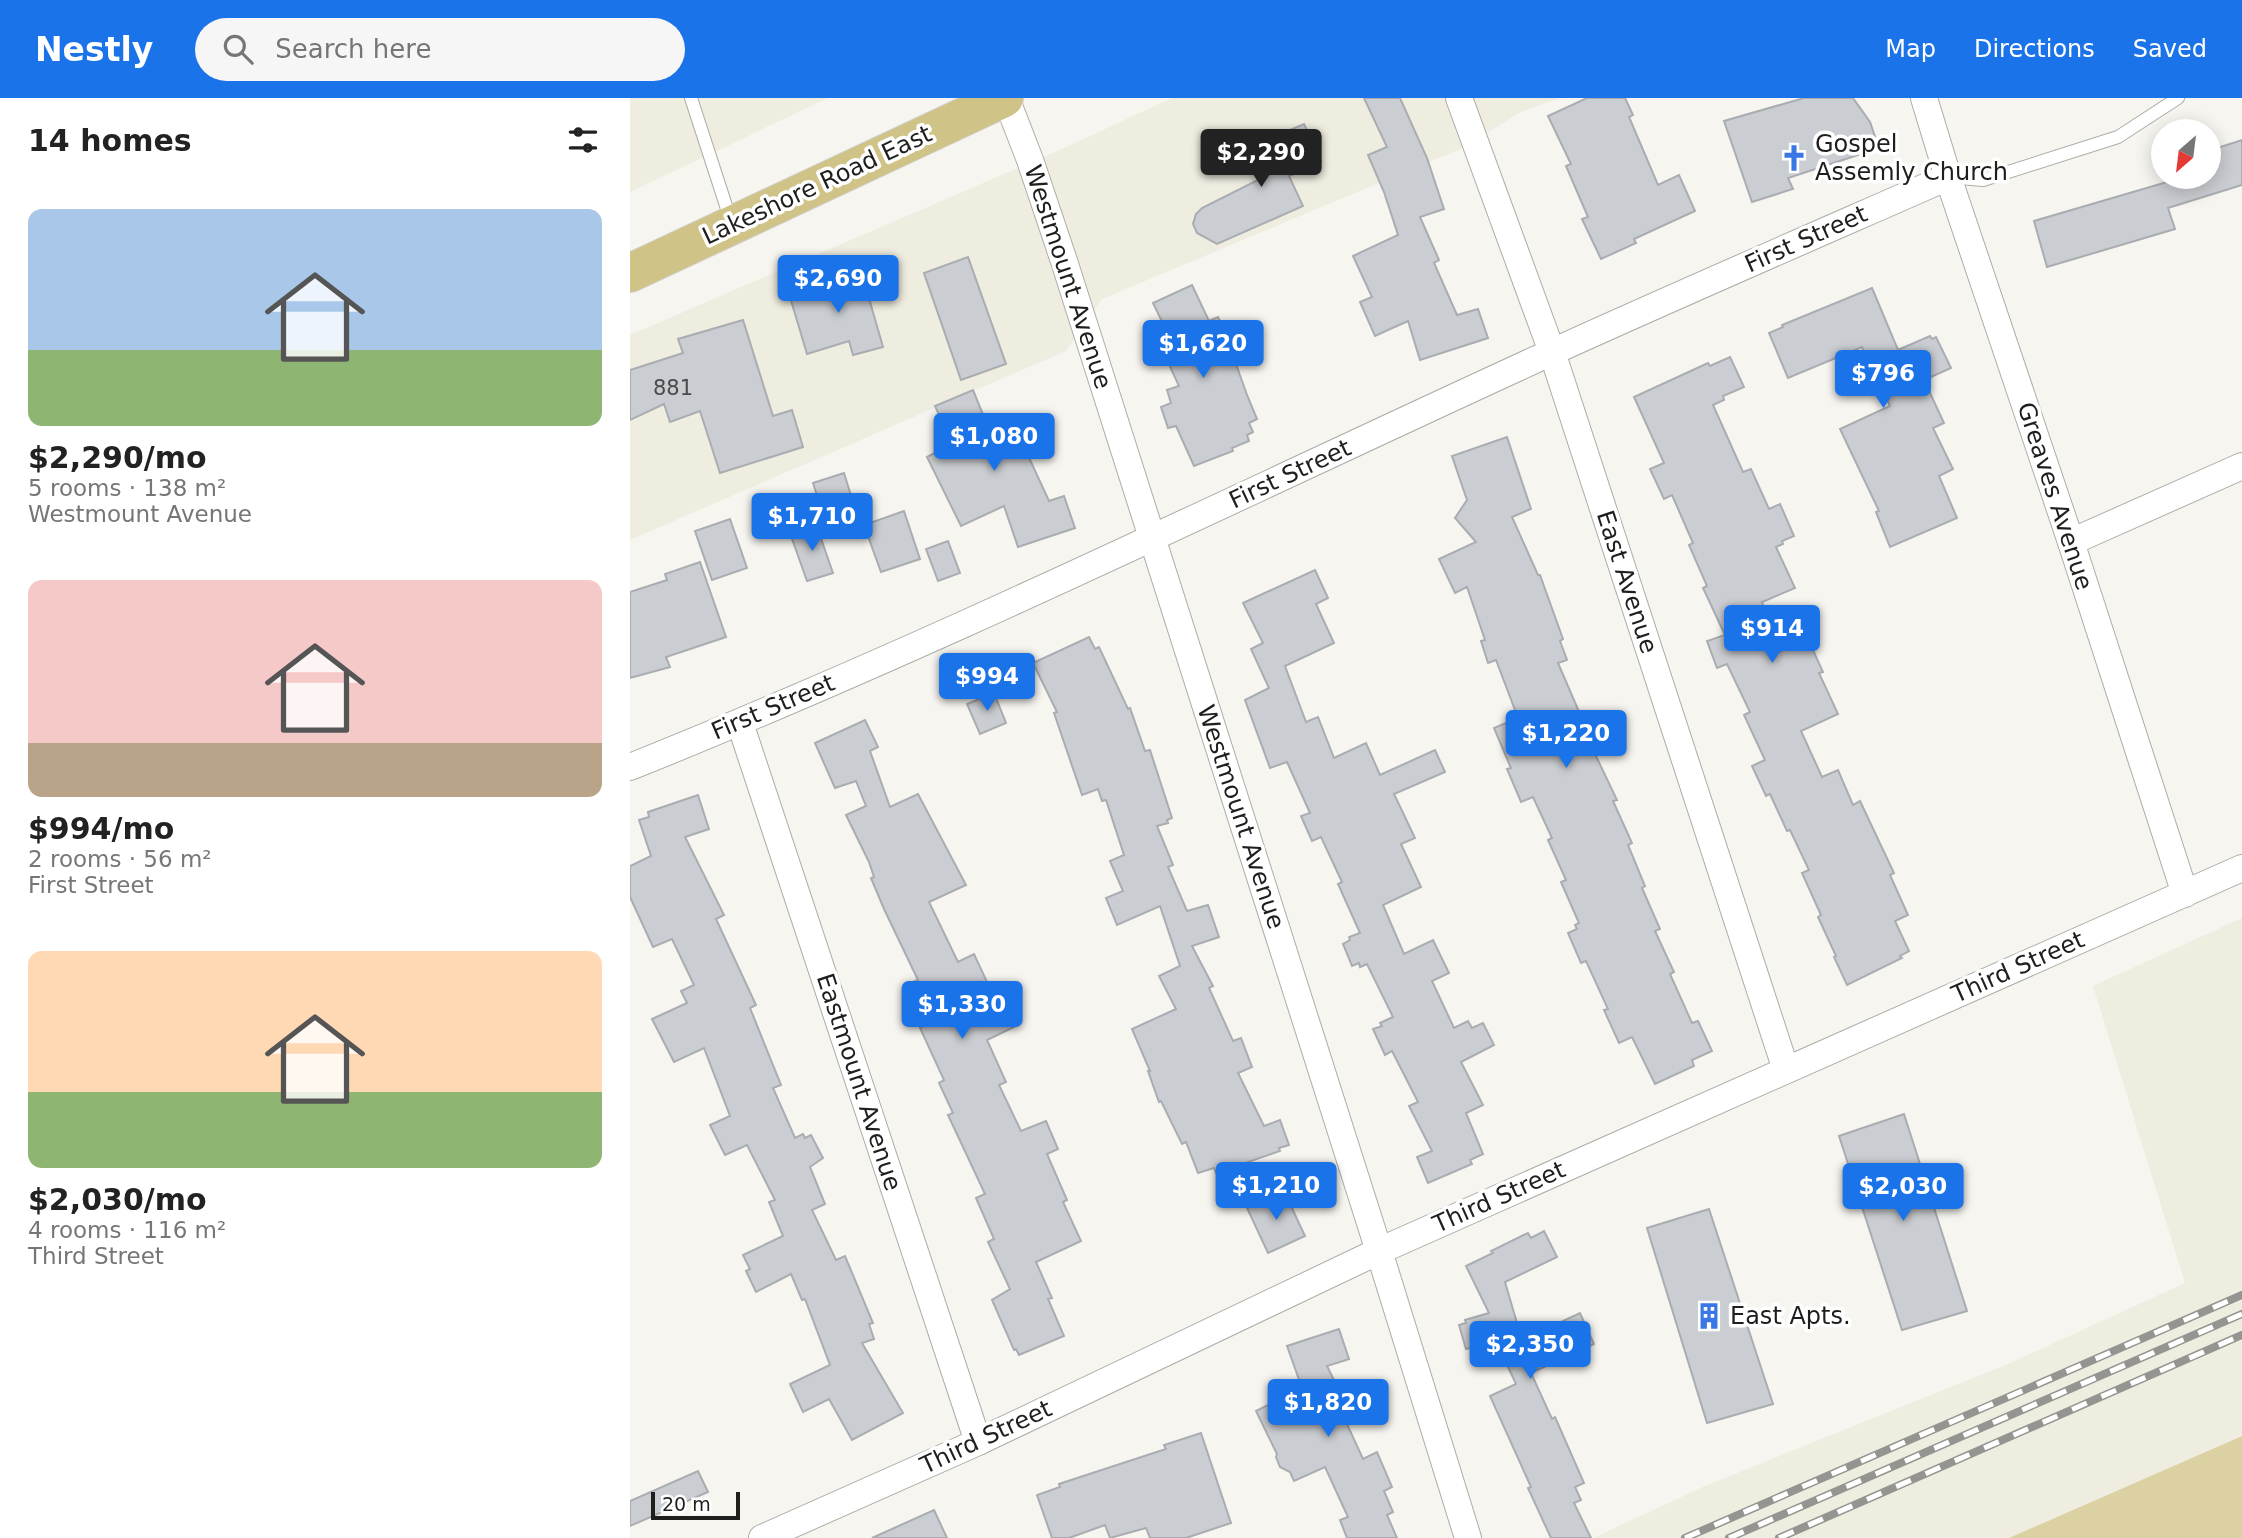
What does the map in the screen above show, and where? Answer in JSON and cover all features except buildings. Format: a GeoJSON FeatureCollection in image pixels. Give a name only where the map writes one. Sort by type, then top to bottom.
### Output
{"type":"FeatureCollection","features":[{"type":"Feature","properties":{"kind":"main road","name":"Lakeshore Road East"},"geometry":{"type":"LineString","coordinates":[[630,273],[1005,98]]}},
{"type":"Feature","properties":{"kind":"street","name":"Westmount Avenue"},"geometry":{"type":"LineString","coordinates":[[1005,98],[1030,160],[1152,539],[1468,1538]]}},
{"type":"Feature","properties":{"kind":"street","name":"East Avenue"},"geometry":{"type":"LineString","coordinates":[[1460,98],[1552,352],[1786,1070]]}},
{"type":"Feature","properties":{"kind":"street","name":"Greaves Avenue"},"geometry":{"type":"LineString","coordinates":[[1924,98],[2185,894]]}},
{"type":"Feature","properties":{"kind":"street","name":"First Street"},"geometry":{"type":"LineString","coordinates":[[630,766],[740,723],[1152,539],[1552,352],[1948,177]]}},
{"type":"Feature","properties":{"kind":"street"},"geometry":{"type":"LineString","coordinates":[[2071,542],[2242,466]]}},
{"type":"Feature","properties":{"kind":"street","name":"Eastmount Avenue"},"geometry":{"type":"LineString","coordinates":[[740,723],[978,1442]]}},
{"type":"Feature","properties":{"kind":"street","name":"Third Street"},"geometry":{"type":"LineString","coordinates":[[762,1538],[811,1528],[978,1442],[1379,1251],[2242,868]]}},
{"type":"Feature","properties":{"kind":"lane"},"geometry":{"type":"LineString","coordinates":[[691,98],[732,224]]}},
{"type":"Feature","properties":{"kind":"lane"},"geometry":{"type":"LineString","coordinates":[[1948,177],[1983,180],[2118,137],[2178,98]]}},
{"type":"Feature","properties":{"kind":"shaded area"},"geometry":{"type":"Polygon","coordinates":[[[630,98],[828,98],[630,192],[630,98]]]}},
{"type":"Feature","properties":{"kind":"shaded area"},"geometry":{"type":"Polygon","coordinates":[[[1172,98],[1559,98],[1521,112],[1460,149],[1102,299],[1066,351],[630,540],[630,335],[1062,149],[1172,98]]]}},
{"type":"Feature","properties":{"kind":"shaded area"},"geometry":{"type":"Polygon","coordinates":[[[2242,918],[2242,1436],[2009,1538],[1593,1538],[1705,1486],[2008,1364],[2185,1283],[2093,986],[2242,918]]]}},
{"type":"Feature","properties":{"kind":"shaded area"},"geometry":{"type":"Polygon","coordinates":[[[2242,1436],[2242,1538],[2009,1538],[2242,1436]]]}},
{"type":"Feature","properties":{"kind":"railway"},"geometry":{"type":"LineString","coordinates":[[1685,1538],[2242,1295]]}},
{"type":"Feature","properties":{"kind":"railway"},"geometry":{"type":"LineString","coordinates":[[1729,1538],[2242,1314]]}},
{"type":"Feature","properties":{"kind":"railway"},"geometry":{"type":"LineString","coordinates":[[1779,1538],[2242,1335]]}},
{"type":"Feature","properties":{"kind":"place","name":"Gospel Assemly Church"},"geometry":{"type":"Point","coordinates":[1794,158]}},
{"type":"Feature","properties":{"kind":"place","name":"East Apts."},"geometry":{"type":"Point","coordinates":[1709,1316]}}]}
